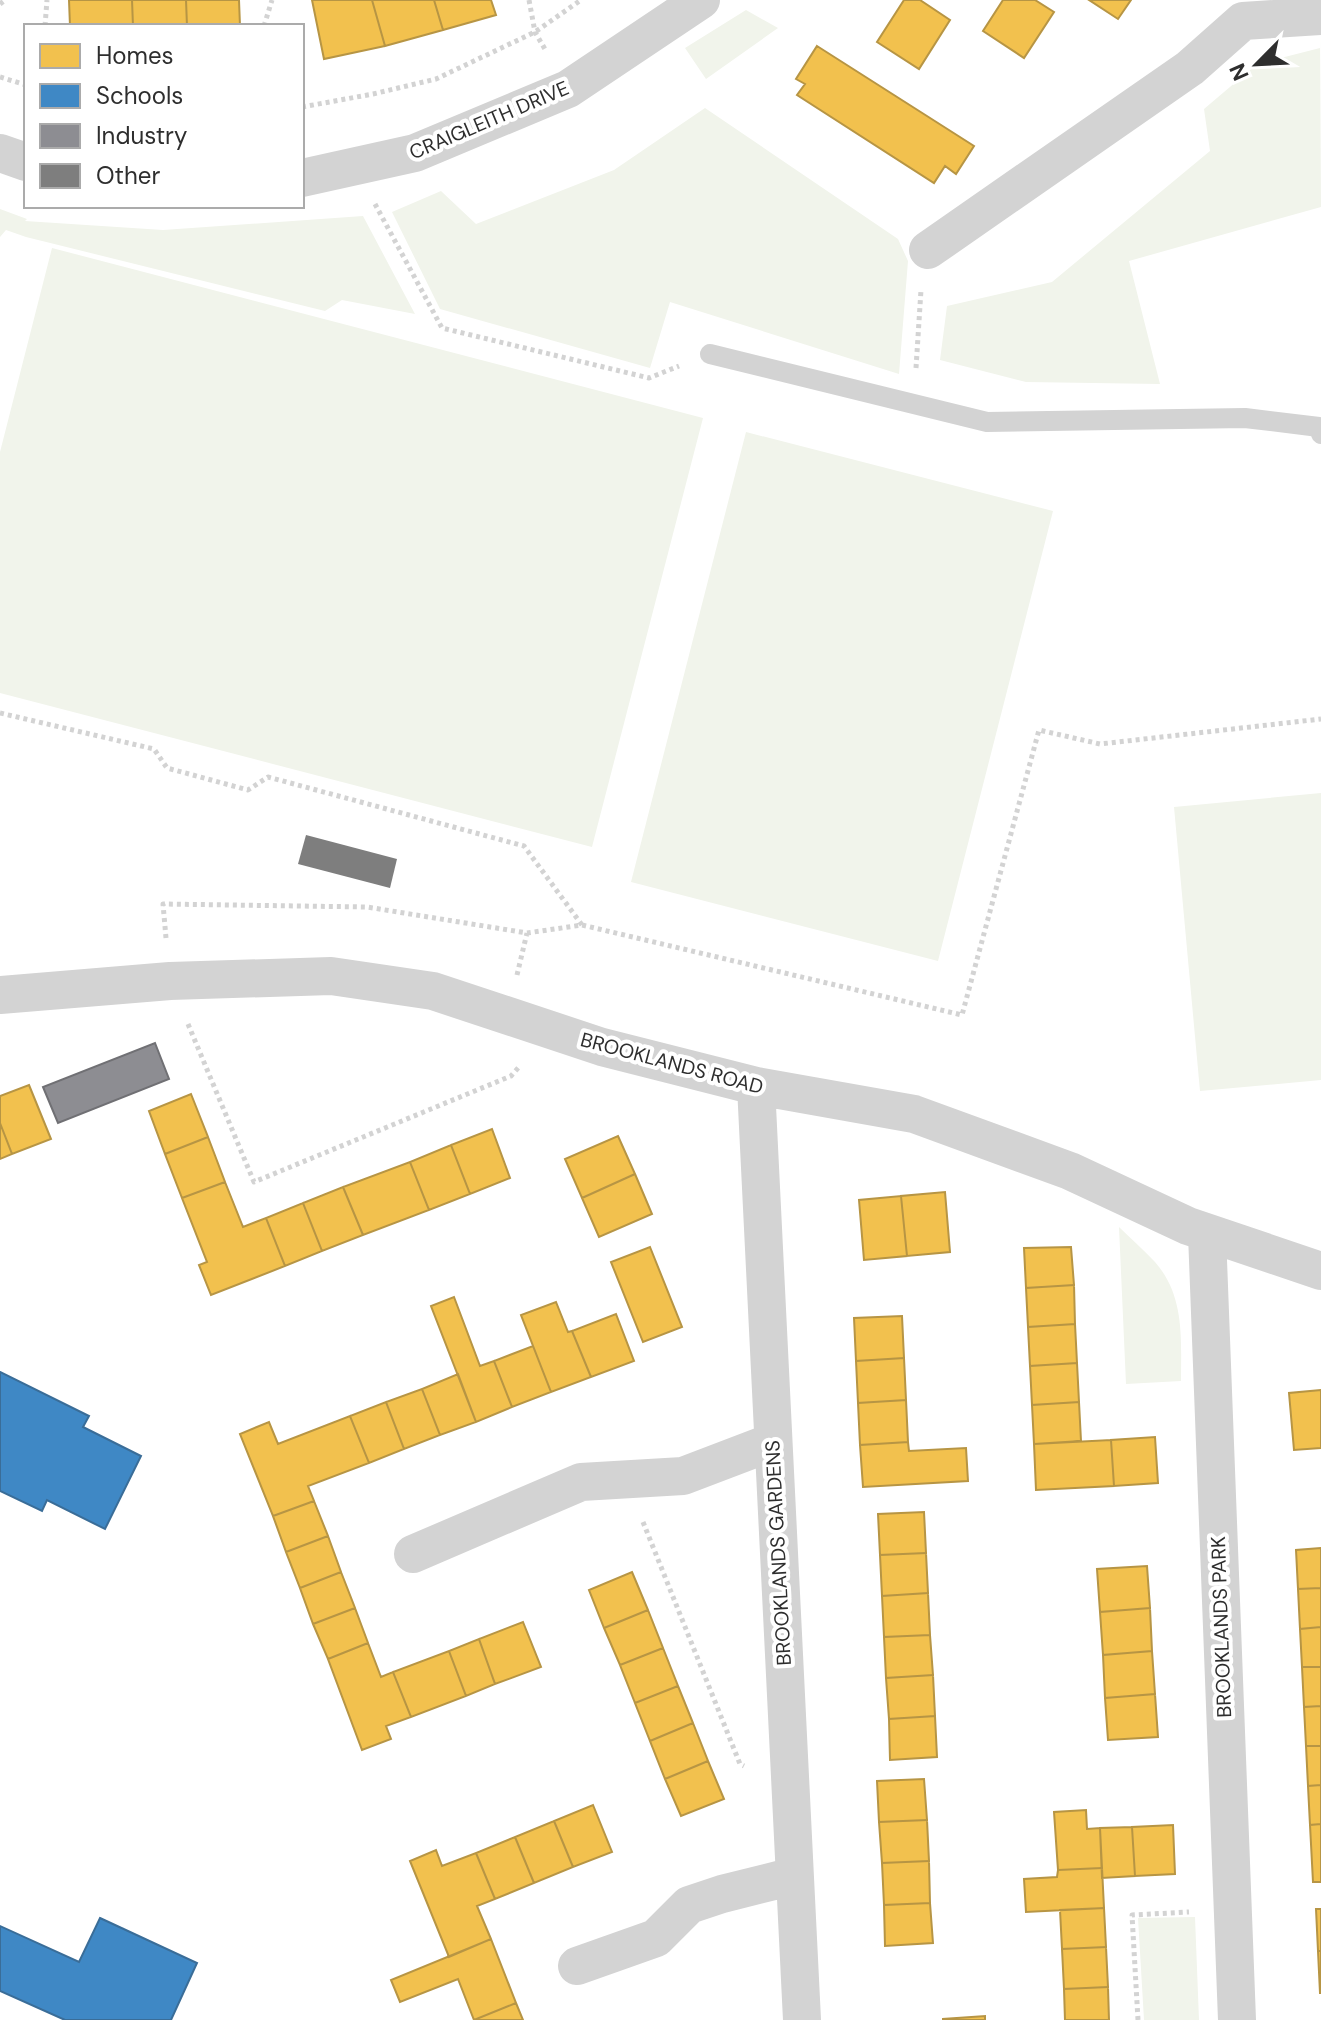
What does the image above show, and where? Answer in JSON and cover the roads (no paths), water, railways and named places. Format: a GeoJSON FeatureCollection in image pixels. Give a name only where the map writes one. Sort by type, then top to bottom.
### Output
{"type":"FeatureCollection","features":[{"type":"Feature","properties":{"kind":"street","name":"CRAIGLEITH DRIVE"},"geometry":{"type":"LineString","coordinates":[[304,178],[415,153],[568,89],[701,0]]}},
{"type":"Feature","properties":{"kind":"street"},"geometry":{"type":"LineString","coordinates":[[928,250],[1190,68],[1237,11],[1321,16]]}},
{"type":"Feature","properties":{"kind":"street"},"geometry":{"type":"LineString","coordinates":[[0,153],[24,161]]}},
{"type":"Feature","properties":{"kind":"street","name":"BROOKLANDS ROAD"},"geometry":{"type":"LineString","coordinates":[[0,995],[170,981],[331,976],[433,991],[602,1047],[756,1086],[914,1114],[1070,1171],[1207,1234],[1321,1271]]}},
{"type":"Feature","properties":{"kind":"street","name":"BROOKLANDS GARDENS"},"geometry":{"type":"LineString","coordinates":[[756,1086],[802,2020]]}},
{"type":"Feature","properties":{"kind":"street","name":"BROOKLANDS PARK"},"geometry":{"type":"LineString","coordinates":[[1207,1234],[1237,2020]]}},
{"type":"Feature","properties":{"kind":"street"},"geometry":{"type":"LineString","coordinates":[[413,1554],[581,1482],[683,1476],[772,1442]]}},
{"type":"Feature","properties":{"kind":"street"},"geometry":{"type":"LineString","coordinates":[[577,1966],[656,1938],[689,1905],[794,1876]]}},
{"type":"Feature","properties":{"kind":"lane"},"geometry":{"type":"LineString","coordinates":[[710,354],[987,422],[1245,418],[1319,427],[1321,434]]}}]}
